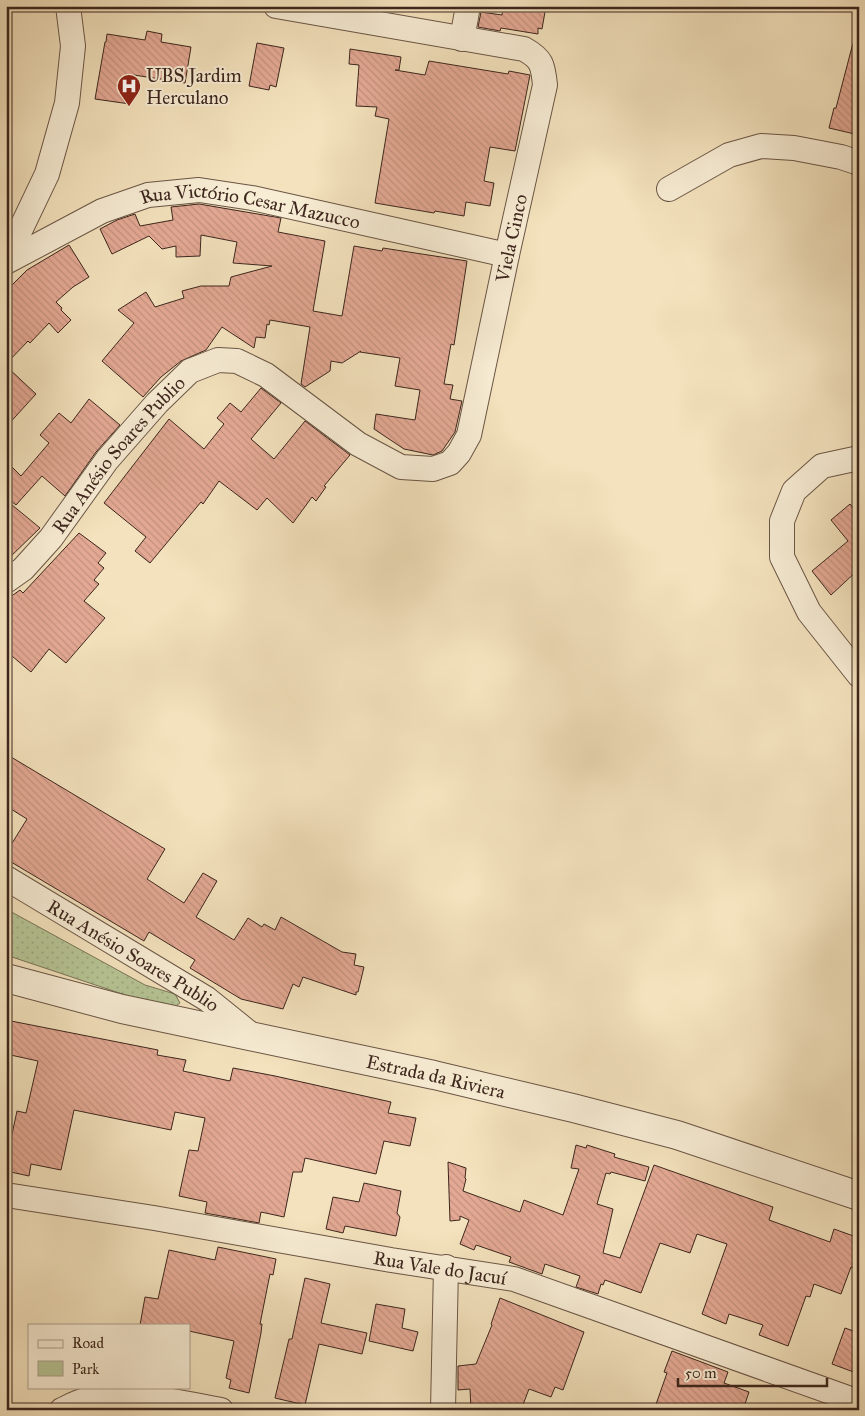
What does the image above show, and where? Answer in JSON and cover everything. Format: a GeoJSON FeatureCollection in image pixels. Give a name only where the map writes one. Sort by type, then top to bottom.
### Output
{"type":"FeatureCollection","features":[{"type":"Feature","properties":{"kind":"street"},"geometry":{"type":"LineString","coordinates":[[6,261],[47,174],[67,103],[73,46],[68,6]]}},
{"type":"Feature","properties":{"kind":"street"},"geometry":{"type":"LineString","coordinates":[[276,6],[462,39],[468,6]]}},
{"type":"Feature","properties":{"kind":"street","name":"Viela Cinco"},"geometry":{"type":"LineString","coordinates":[[462,39],[524,49],[537,56],[544,67],[545,85],[469,435]]}},
{"type":"Feature","properties":{"kind":"street"},"geometry":{"type":"LineString","coordinates":[[669,189],[729,155],[761,146],[794,148],[841,157],[859,163]]}},
{"type":"Feature","properties":{"kind":"street","name":"Rua Victório Cesar Mazucco"},"geometry":{"type":"LineString","coordinates":[[6,261],[102,211],[148,195],[199,190],[252,198],[507,254]]}},
{"type":"Feature","properties":{"kind":"street","name":"Rua Anésio Soares Publio"},"geometry":{"type":"LineString","coordinates":[[6,581],[24,569],[51,538],[107,460],[157,402],[190,370],[218,360],[237,361],[266,375],[358,444],[401,467],[433,469],[450,464],[469,435]]}},
{"type":"Feature","properties":{"kind":"street"},"geometry":{"type":"LineString","coordinates":[[859,458],[822,466],[794,491],[782,521],[782,557],[809,612],[859,675]]}},
{"type":"Feature","properties":{"kind":"street","name":"Rua Anésio Soares Publio"},"geometry":{"type":"LineString","coordinates":[[6,878],[207,999],[256,1038]]}},
{"type":"Feature","properties":{"kind":"street","name":"Estrada da Riviera"},"geometry":{"type":"LineString","coordinates":[[6,978],[122,1009],[434,1075],[677,1135],[859,1196]]}},
{"type":"Feature","properties":{"kind":"street","name":"Rua Vale do Jacuí"},"geometry":{"type":"LineString","coordinates":[[6,1195],[514,1279],[859,1402]]}},
{"type":"Feature","properties":{"kind":"street"},"geometry":{"type":"LineString","coordinates":[[443,1410],[446,1268]]}},
{"type":"Feature","properties":{"kind":"street"},"geometry":{"type":"LineString","coordinates":[[62,1410],[85,1400],[119,1395],[143,1397],[221,1410]]}},
{"type":"Feature","properties":{"kind":"green space"},"geometry":{"type":"Polygon","coordinates":[[[6,909],[145,985],[175,994],[180,1003],[170,1010],[6,955],[6,909]]]}},
{"type":"Feature","properties":{"kind":"building"},"geometry":{"type":"Polygon","coordinates":[[[503,6],[523,6],[545,12],[542,29],[538,28],[538,34],[501,28],[500,31],[478,27],[481,12],[502,15],[503,6]]]}},
{"type":"Feature","properties":{"kind":"building"},"geometry":{"type":"Polygon","coordinates":[[[147,31],[162,34],[161,42],[191,47],[185,83],[134,75],[130,104],[95,99],[107,34],[145,40],[147,31]]]}},
{"type":"Feature","properties":{"kind":"building"},"geometry":{"type":"Polygon","coordinates":[[[257,43],[284,48],[276,87],[270,85],[269,90],[249,86],[257,43]]]}},
{"type":"Feature","properties":{"kind":"building"},"geometry":{"type":"Polygon","coordinates":[[[853,43],[859,44],[859,135],[829,128],[853,43]]]}},
{"type":"Feature","properties":{"kind":"building"},"geometry":{"type":"Polygon","coordinates":[[[350,49],[401,57],[399,70],[395,70],[425,75],[429,61],[508,74],[509,71],[530,75],[515,151],[490,147],[484,181],[494,183],[490,206],[466,202],[464,216],[375,203],[389,119],[375,116],[377,107],[356,106],[359,65],[349,64],[350,49]]]}},
{"type":"Feature","properties":{"kind":"building"},"geometry":{"type":"Polygon","coordinates":[[[199,204],[281,218],[278,232],[325,241],[313,311],[342,316],[354,246],[382,251],[383,248],[467,261],[454,345],[451,344],[444,384],[453,385],[450,399],[462,401],[455,432],[442,451],[433,455],[404,449],[374,429],[376,414],[415,420],[420,390],[395,386],[400,358],[361,351],[342,363],[331,361],[330,371],[305,387],[301,384],[310,327],[270,320],[269,325],[267,324],[265,338],[256,337],[254,348],[222,327],[206,350],[181,361],[161,377],[143,397],[102,361],[134,323],[118,310],[146,292],[155,307],[184,298],[182,291],[201,286],[229,286],[231,277],[272,266],[233,263],[237,242],[201,235],[200,256],[176,257],[176,246],[162,249],[149,236],[112,254],[100,229],[117,220],[135,214],[140,226],[173,220],[171,207],[199,204]]]}},
{"type":"Feature","properties":{"kind":"building"},"geometry":{"type":"Polygon","coordinates":[[[69,245],[89,277],[73,287],[56,302],[71,320],[58,333],[49,323],[6,364],[6,291],[27,270],[69,245]]]}},
{"type":"Feature","properties":{"kind":"building"},"geometry":{"type":"Polygon","coordinates":[[[6,366],[36,394],[6,427],[6,366]]]}},
{"type":"Feature","properties":{"kind":"building"},"geometry":{"type":"Polygon","coordinates":[[[261,388],[281,403],[251,439],[274,459],[305,421],[350,455],[324,486],[326,487],[316,501],[312,497],[293,523],[267,498],[257,510],[219,481],[203,504],[201,502],[150,563],[135,551],[146,537],[104,503],[169,419],[204,449],[224,424],[217,418],[230,403],[241,412],[261,388]]]}},
{"type":"Feature","properties":{"kind":"building"},"geometry":{"type":"Polygon","coordinates":[[[89,399],[120,425],[96,452],[65,496],[42,476],[16,505],[6,497],[6,461],[21,476],[49,443],[40,435],[59,413],[71,423],[89,399]]]}},
{"type":"Feature","properties":{"kind":"building"},"geometry":{"type":"Polygon","coordinates":[[[6,500],[40,528],[6,561],[6,500]]]}},
{"type":"Feature","properties":{"kind":"building"},"geometry":{"type":"Polygon","coordinates":[[[850,504],[859,515],[859,569],[831,595],[812,571],[848,541],[831,520],[850,504]]]}},
{"type":"Feature","properties":{"kind":"building"},"geometry":{"type":"Polygon","coordinates":[[[79,533],[106,553],[98,563],[104,568],[94,580],[99,584],[84,601],[105,618],[66,663],[49,649],[31,672],[6,651],[6,600],[20,590],[23,593],[79,533]]]}},
{"type":"Feature","properties":{"kind":"building"},"geometry":{"type":"Polygon","coordinates":[[[6,754],[165,849],[147,879],[184,903],[203,873],[217,881],[196,917],[234,940],[248,918],[262,927],[264,924],[275,930],[281,917],[342,952],[356,954],[354,965],[364,967],[356,995],[303,977],[299,987],[293,984],[283,1009],[241,999],[190,968],[195,960],[149,932],[144,941],[6,859],[6,853],[27,819],[6,806],[6,754]]]}},
{"type":"Feature","properties":{"kind":"building"},"geometry":{"type":"Polygon","coordinates":[[[6,1020],[158,1050],[157,1055],[186,1060],[183,1071],[230,1081],[233,1068],[391,1102],[388,1113],[416,1118],[410,1146],[384,1141],[376,1174],[305,1158],[302,1172],[293,1172],[284,1217],[261,1212],[259,1223],[205,1213],[207,1202],[179,1196],[189,1150],[198,1151],[205,1118],[175,1112],[171,1130],[74,1110],[61,1170],[31,1164],[29,1176],[6,1171],[6,1138],[11,1139],[17,1111],[26,1113],[38,1061],[6,1054],[6,1020]]]}},
{"type":"Feature","properties":{"kind":"building"},"geometry":{"type":"Polygon","coordinates":[[[576,1145],[586,1148],[587,1145],[615,1154],[614,1157],[649,1167],[645,1181],[611,1172],[610,1174],[606,1173],[597,1204],[613,1209],[603,1253],[620,1258],[654,1165],[773,1207],[769,1220],[830,1242],[834,1229],[859,1238],[859,1255],[854,1268],[851,1267],[841,1294],[814,1284],[810,1297],[806,1296],[788,1346],[759,1335],[763,1325],[729,1314],[726,1324],[702,1314],[727,1244],[697,1234],[690,1253],[660,1243],[641,1293],[605,1280],[603,1285],[601,1284],[598,1294],[576,1287],[580,1276],[545,1264],[542,1274],[509,1262],[511,1257],[476,1245],[474,1250],[460,1244],[469,1220],[460,1216],[460,1220],[450,1221],[448,1162],[466,1168],[463,1191],[520,1212],[524,1200],[563,1215],[579,1169],[571,1168],[576,1145]]]}},
{"type":"Feature","properties":{"kind":"building"},"geometry":{"type":"Polygon","coordinates":[[[364,1183],[401,1191],[397,1213],[400,1217],[396,1236],[345,1226],[343,1233],[326,1229],[333,1197],[359,1202],[364,1183]]]}},
{"type":"Feature","properties":{"kind":"building"},"geometry":{"type":"Polygon","coordinates":[[[218,1247],[276,1259],[273,1275],[270,1274],[249,1393],[229,1388],[231,1380],[226,1378],[234,1341],[190,1331],[190,1324],[140,1324],[145,1297],[158,1299],[169,1250],[215,1260],[218,1247]]]}},
{"type":"Feature","properties":{"kind":"building"},"geometry":{"type":"Polygon","coordinates":[[[305,1278],[330,1284],[321,1323],[367,1333],[362,1354],[319,1344],[305,1405],[275,1398],[289,1339],[292,1339],[305,1278]]]}},
{"type":"Feature","properties":{"kind":"building"},"geometry":{"type":"Polygon","coordinates":[[[500,1298],[584,1332],[563,1390],[555,1387],[551,1397],[529,1389],[521,1410],[471,1410],[470,1389],[458,1390],[458,1366],[476,1364],[492,1325],[500,1298]]]}},
{"type":"Feature","properties":{"kind":"building"},"geometry":{"type":"Polygon","coordinates":[[[376,1304],[405,1309],[402,1328],[418,1332],[413,1351],[369,1341],[376,1304]]]}},
{"type":"Feature","properties":{"kind":"building"},"geometry":{"type":"Polygon","coordinates":[[[845,1328],[859,1333],[859,1374],[832,1364],[845,1328]]]}},
{"type":"Feature","properties":{"kind":"building"},"geometry":{"type":"Polygon","coordinates":[[[672,1351],[728,1372],[724,1383],[749,1392],[743,1410],[654,1410],[667,1373],[664,1372],[672,1351]]]}},
{"type":"Feature","properties":{"kind":"place","name":"UBS Jardim Herculano"},"geometry":{"type":"Point","coordinates":[129,107]}}]}
